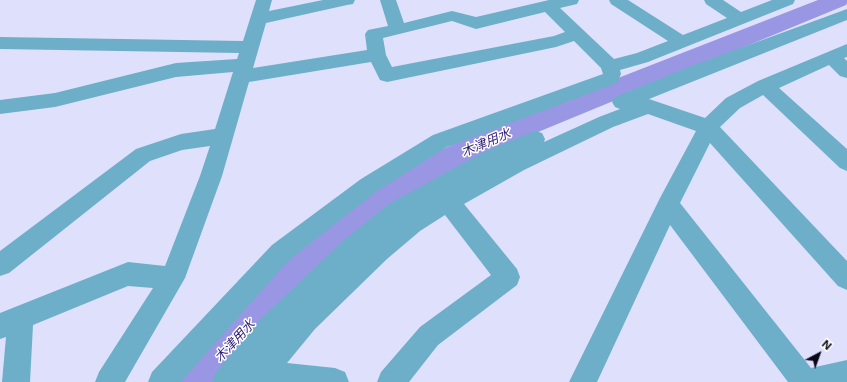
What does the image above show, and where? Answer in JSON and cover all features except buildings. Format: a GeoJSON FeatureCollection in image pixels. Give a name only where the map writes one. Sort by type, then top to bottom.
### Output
{"type":"FeatureCollection","features":[{"type":"Feature","properties":{"kind":"street"},"geometry":{"type":"LineString","coordinates":[[109,382],[173,278],[211,176],[264,0]]}},
{"type":"Feature","properties":{"kind":"street"},"geometry":{"type":"LineString","coordinates":[[258,19],[347,0]]}},
{"type":"Feature","properties":{"kind":"street"},"geometry":{"type":"LineString","coordinates":[[388,0],[398,30]]}},
{"type":"Feature","properties":{"kind":"street"},"geometry":{"type":"LineString","coordinates":[[571,0],[549,6],[518,6],[476,23],[452,16],[398,30],[374,34],[377,55],[387,75],[556,41],[577,34]]}},
{"type":"Feature","properties":{"kind":"street"},"geometry":{"type":"LineString","coordinates":[[617,0],[682,42]]}},
{"type":"Feature","properties":{"kind":"street"},"geometry":{"type":"LineString","coordinates":[[712,0],[740,19]]}},
{"type":"Feature","properties":{"kind":"street"},"geometry":{"type":"LineString","coordinates":[[610,66],[642,58],[784,0]]}},
{"type":"Feature","properties":{"kind":"street"},"geometry":{"type":"LineString","coordinates":[[162,382],[280,253],[369,185],[440,141],[610,78],[612,74],[610,66],[549,6]]}},
{"type":"Feature","properties":{"kind":"street"},"geometry":{"type":"LineString","coordinates":[[226,382],[270,328],[352,248],[396,211],[491,158],[700,70],[847,14]]}},
{"type":"Feature","properties":{"kind":"street"},"geometry":{"type":"LineString","coordinates":[[0,43],[245,63]]}},
{"type":"Feature","properties":{"kind":"street"},"geometry":{"type":"LineString","coordinates":[[583,382],[668,205],[708,127],[733,103],[765,86],[839,54],[847,70]]}},
{"type":"Feature","properties":{"kind":"street"},"geometry":{"type":"LineString","coordinates":[[0,107],[55,100],[176,70],[245,63],[377,55]]}},
{"type":"Feature","properties":{"kind":"street"},"geometry":{"type":"LineString","coordinates":[[765,86],[847,162]]}},
{"type":"Feature","properties":{"kind":"street"},"geometry":{"type":"LineString","coordinates":[[257,378],[306,320],[378,251],[412,224],[448,202],[517,164],[606,122],[648,106],[708,127],[847,278]]}},
{"type":"Feature","properties":{"kind":"street"},"geometry":{"type":"LineString","coordinates":[[0,265],[143,155],[181,142],[223,136]]}},
{"type":"Feature","properties":{"kind":"street"},"geometry":{"type":"LineString","coordinates":[[391,382],[429,336],[508,277],[448,202]]}},
{"type":"Feature","properties":{"kind":"street"},"geometry":{"type":"LineString","coordinates":[[668,205],[805,382]]}},
{"type":"Feature","properties":{"kind":"street"},"geometry":{"type":"LineString","coordinates":[[16,382],[10,322],[128,274],[173,278]]}},
{"type":"Feature","properties":{"kind":"street"},"geometry":{"type":"LineString","coordinates":[[812,382],[847,374]]}},
{"type":"Feature","properties":{"kind":"street"},"geometry":{"type":"LineString","coordinates":[[257,378],[335,382]]}},
{"type":"Feature","properties":{"kind":"waterway","name":"木津用水"},"geometry":{"type":"LineString","coordinates":[[197,382],[255,316],[307,262],[351,221],[380,198],[431,168],[482,143],[838,0]]}}]}
